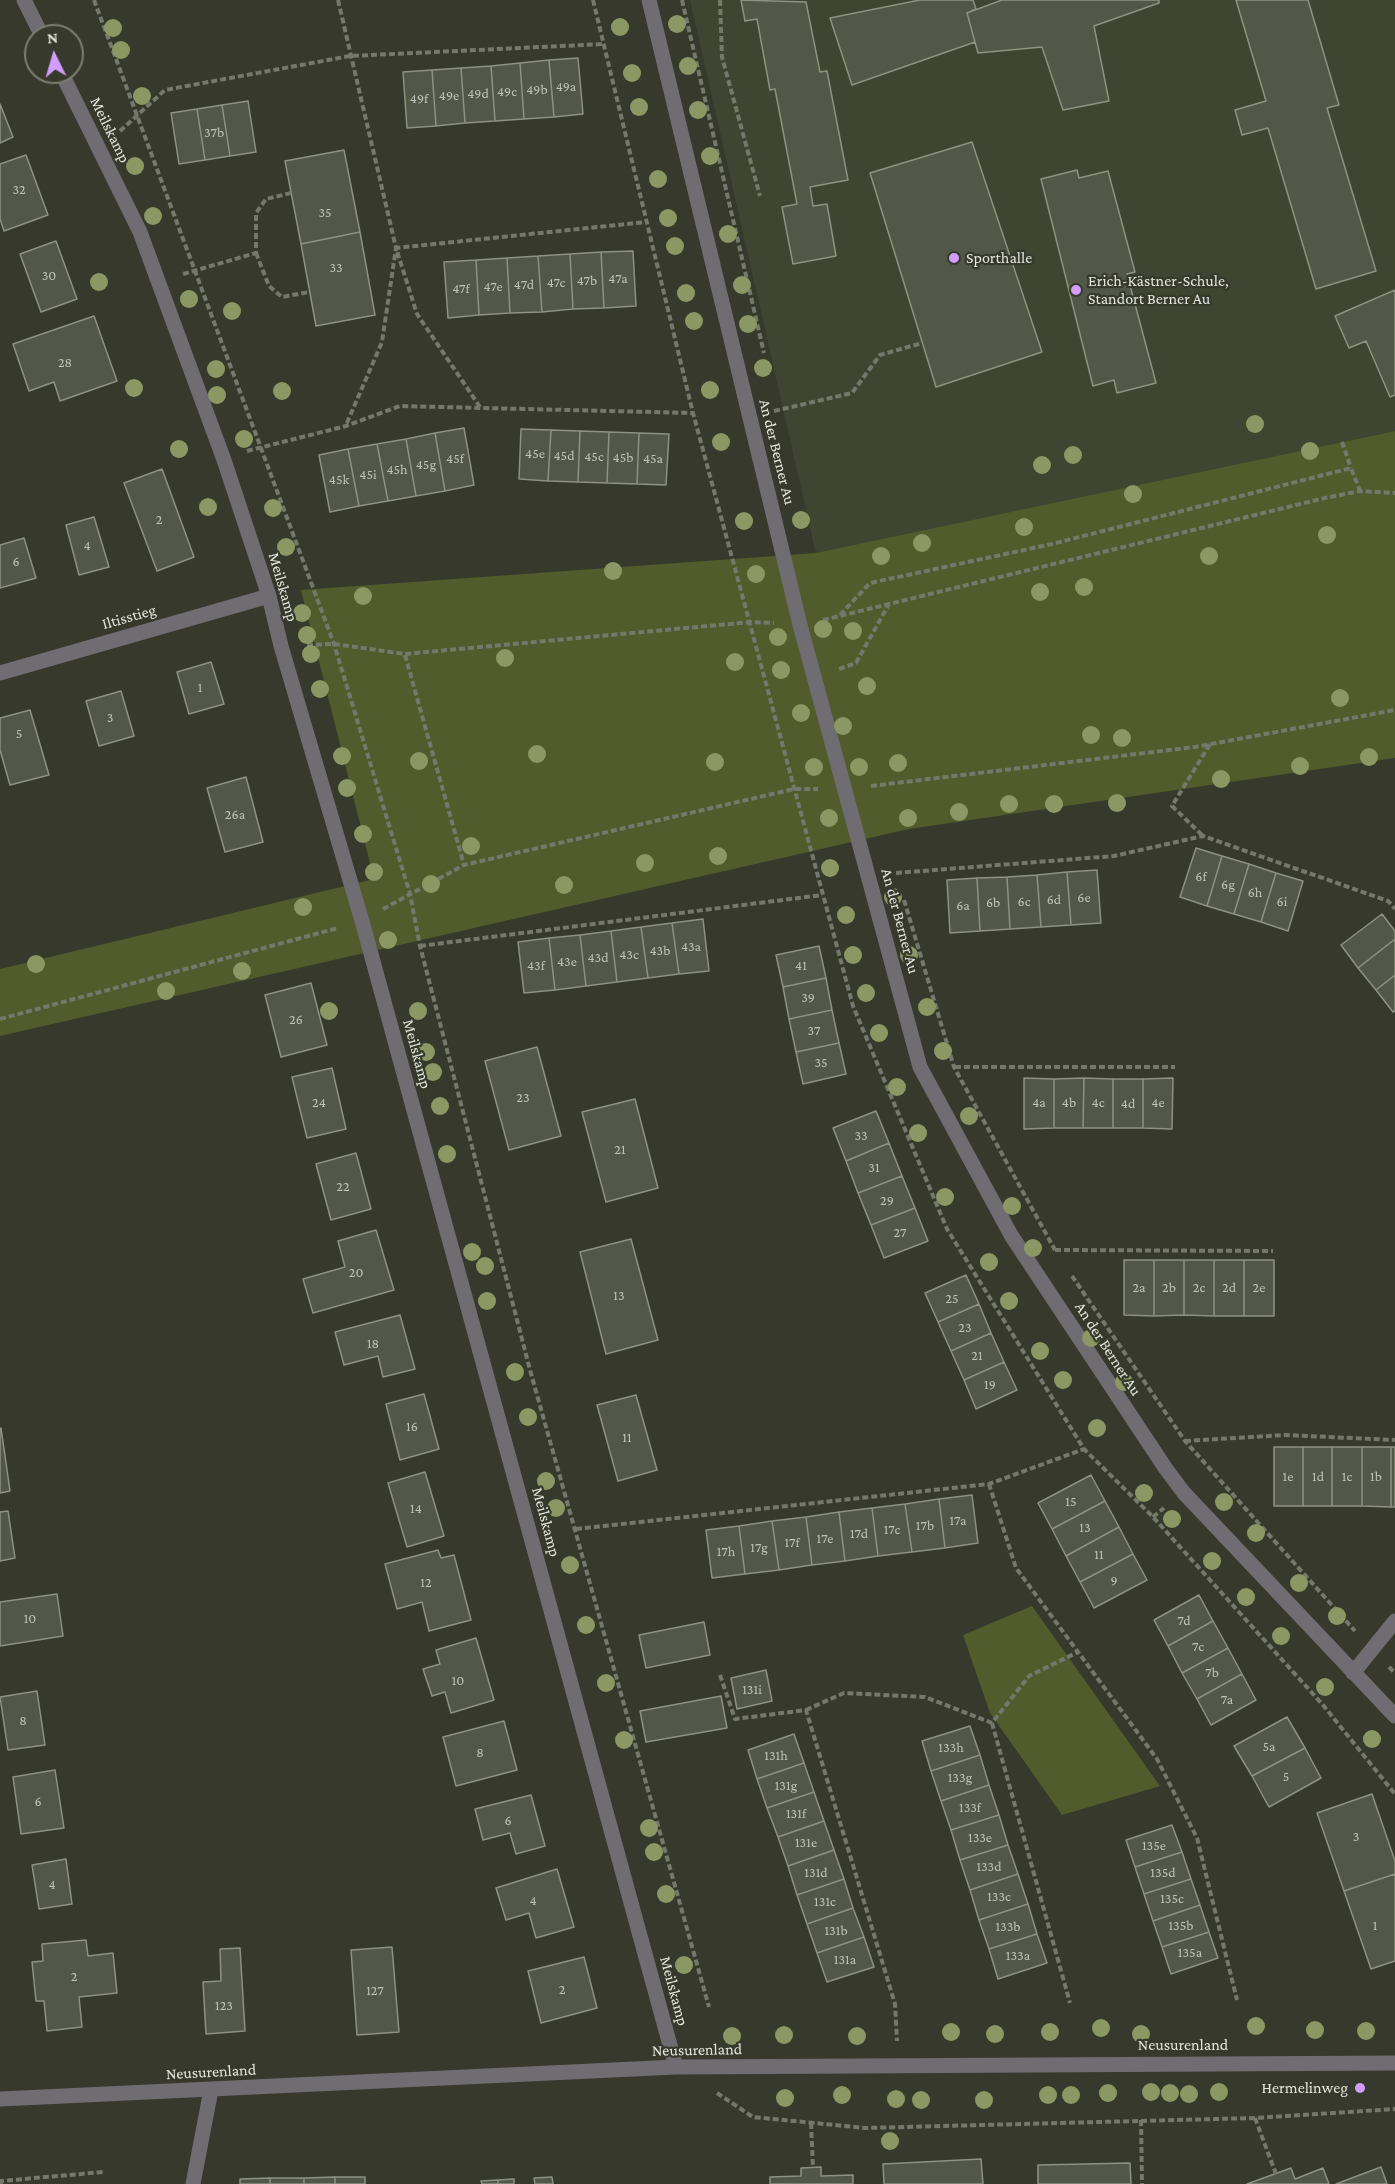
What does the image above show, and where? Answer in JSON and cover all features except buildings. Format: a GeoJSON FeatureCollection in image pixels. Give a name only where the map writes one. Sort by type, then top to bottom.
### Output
{"type":"FeatureCollection","features":[{"type":"Feature","properties":{"kind":"street"},"geometry":{"type":"LineString","coordinates":[[24,0],[36,24]]}},
{"type":"Feature","properties":{"kind":"street","name":"An der Berner Au"},"geometry":{"type":"LineString","coordinates":[[649,0],[800,625],[920,1067],[1011,1235],[1184,1493],[1395,1716]]}},
{"type":"Feature","properties":{"kind":"street","name":"Meilskamp"},"geometry":{"type":"LineString","coordinates":[[67,84],[140,232],[224,460],[269,596],[281,646],[362,921],[676,2067]]}},
{"type":"Feature","properties":{"kind":"street","name":"Iltisstieg"},"geometry":{"type":"LineString","coordinates":[[0,674],[269,596]]}},
{"type":"Feature","properties":{"kind":"street"},"geometry":{"type":"LineString","coordinates":[[1353,1673],[1395,1621]]}},
{"type":"Feature","properties":{"kind":"street","name":"Neusurenland"},"geometry":{"type":"LineString","coordinates":[[0,2099],[676,2067],[1395,2063]]}},
{"type":"Feature","properties":{"kind":"street"},"geometry":{"type":"LineString","coordinates":[[193,2184],[211,2090]]}},
{"type":"Feature","properties":{"kind":"path"},"geometry":{"type":"LineString","coordinates":[[94,0],[139,116],[333,644],[410,894],[420,946],[530,1370],[709,2007]]}},
{"type":"Feature","properties":{"kind":"path"},"geometry":{"type":"LineString","coordinates":[[338,0],[396,248],[417,314],[480,407]]}},
{"type":"Feature","properties":{"kind":"path"},"geometry":{"type":"LineString","coordinates":[[682,0],[764,355]]}},
{"type":"Feature","properties":{"kind":"path"},"geometry":{"type":"LineString","coordinates":[[720,0],[722,57],[759,196]]}},
{"type":"Feature","properties":{"kind":"path"},"geometry":{"type":"LineString","coordinates":[[139,116],[165,90],[350,56],[604,44]]}},
{"type":"Feature","properties":{"kind":"path"},"geometry":{"type":"LineString","coordinates":[[291,193],[266,199],[256,213],[256,253],[269,286],[282,297],[309,292]]}},
{"type":"Feature","properties":{"kind":"path"},"geometry":{"type":"LineString","coordinates":[[396,248],[646,222]]}},
{"type":"Feature","properties":{"kind":"path"},"geometry":{"type":"LineString","coordinates":[[346,426],[382,342],[396,248]]}},
{"type":"Feature","properties":{"kind":"path"},"geometry":{"type":"LineString","coordinates":[[196,270],[256,253]]}},
{"type":"Feature","properties":{"kind":"path"},"geometry":{"type":"LineString","coordinates":[[750,417],[852,393],[880,355],[922,343]]}},
{"type":"Feature","properties":{"kind":"path"},"geometry":{"type":"LineString","coordinates":[[774,399],[780,422]]}},
{"type":"Feature","properties":{"kind":"path"},"geometry":{"type":"LineString","coordinates":[[224,460],[261,446],[346,426],[399,406],[693,413]]}},
{"type":"Feature","properties":{"kind":"path"},"geometry":{"type":"LineString","coordinates":[[1342,442],[1360,491]]}},
{"type":"Feature","properties":{"kind":"path"},"geometry":{"type":"LineString","coordinates":[[839,616],[870,583],[1052,544],[1351,468]]}},
{"type":"Feature","properties":{"kind":"path"},"geometry":{"type":"LineString","coordinates":[[281,646],[333,644],[405,654],[751,622],[800,625],[1185,530],[1360,491],[1395,493]]}},
{"type":"Feature","properties":{"kind":"path"},"geometry":{"type":"LineString","coordinates":[[839,669],[856,663],[890,603]]}},
{"type":"Feature","properties":{"kind":"path"},"geometry":{"type":"LineString","coordinates":[[823,607],[828,629]]}},
{"type":"Feature","properties":{"kind":"path"},"geometry":{"type":"LineString","coordinates":[[405,654],[464,865]]}},
{"type":"Feature","properties":{"kind":"path"},"geometry":{"type":"LineString","coordinates":[[836,659],[842,680]]}},
{"type":"Feature","properties":{"kind":"path"},"geometry":{"type":"LineString","coordinates":[[0,1019],[362,921],[464,865],[794,789],[871,786],[1038,768],[1210,744],[1395,710]]}},
{"type":"Feature","properties":{"kind":"path"},"geometry":{"type":"LineString","coordinates":[[1210,744],[1172,806],[1203,836],[1388,901],[1395,909]]}},
{"type":"Feature","properties":{"kind":"path"},"geometry":{"type":"LineString","coordinates":[[868,775],[874,797]]}},
{"type":"Feature","properties":{"kind":"path"},"geometry":{"type":"LineString","coordinates":[[896,873],[1114,856],[1203,836]]}},
{"type":"Feature","properties":{"kind":"path"},"geometry":{"type":"LineString","coordinates":[[893,862],[900,885]]}},
{"type":"Feature","properties":{"kind":"path"},"geometry":{"type":"LineString","coordinates":[[420,946],[822,894]]}},
{"type":"Feature","properties":{"kind":"path"},"geometry":{"type":"LineString","coordinates":[[903,896],[954,1067],[1061,1260]]}},
{"type":"Feature","properties":{"kind":"path"},"geometry":{"type":"LineString","coordinates":[[954,1067],[1175,1067]]}},
{"type":"Feature","properties":{"kind":"path"},"geometry":{"type":"LineString","coordinates":[[1055,1250],[1273,1251]]}},
{"type":"Feature","properties":{"kind":"path"},"geometry":{"type":"LineString","coordinates":[[1068,1269],[1185,1441],[1395,1673]]}},
{"type":"Feature","properties":{"kind":"path"},"geometry":{"type":"LineString","coordinates":[[1149,1443],[1285,1436],[1395,1440]]}},
{"type":"Feature","properties":{"kind":"path"},"geometry":{"type":"LineString","coordinates":[[576,1529],[989,1484],[1084,1449]]}},
{"type":"Feature","properties":{"kind":"path"},"geometry":{"type":"LineString","coordinates":[[989,1484],[1016,1568],[1157,1759],[1197,1838],[1237,2000]]}},
{"type":"Feature","properties":{"kind":"path"},"geometry":{"type":"LineString","coordinates":[[992,1724],[1029,1676],[1078,1652]]}},
{"type":"Feature","properties":{"kind":"path"},"geometry":{"type":"LineString","coordinates":[[720,1675],[735,1719],[806,1710],[844,1693],[924,1697],[992,1724]]}},
{"type":"Feature","properties":{"kind":"path"},"geometry":{"type":"LineString","coordinates":[[806,1710],[894,2004],[899,2066]]}},
{"type":"Feature","properties":{"kind":"path"},"geometry":{"type":"LineString","coordinates":[[992,1724],[1070,2002]]}},
{"type":"Feature","properties":{"kind":"path"},"geometry":{"type":"LineString","coordinates":[[715,2092],[753,2117],[865,2128],[1255,2118],[1395,2109]]}},
{"type":"Feature","properties":{"kind":"path"},"geometry":{"type":"LineString","coordinates":[[1255,2118],[1276,2174]]}},
{"type":"Feature","properties":{"kind":"path"},"geometry":{"type":"LineString","coordinates":[[1141,2120],[1142,2184]]}},
{"type":"Feature","properties":{"kind":"path"},"geometry":{"type":"LineString","coordinates":[[811,2123],[813,2168]]}},
{"type":"Feature","properties":{"kind":"path"},"geometry":{"type":"LineString","coordinates":[[1,2184],[1,2181],[103,2172]]}},
{"type":"Feature","properties":{"kind":"shaded area","name":"Erich-Kästner-Schule, Standort Berner Au"},"geometry":{"type":"Polygon","coordinates":[[[690,0],[1395,0],[1395,431],[816,554],[690,0]]]}},
{"type":"Feature","properties":{"kind":"green space"},"geometry":{"type":"Polygon","coordinates":[[[1395,431],[1395,758],[909,829],[0,1036],[0,969],[374,879],[301,590],[816,553],[1395,431]]]}},
{"type":"Feature","properties":{"kind":"green space"},"geometry":{"type":"Polygon","coordinates":[[[1032,1606],[1160,1786],[1062,1815],[990,1713],[963,1635],[1032,1606]]]}},
{"type":"Feature","properties":{"kind":"place","name":"Sporthalle"},"geometry":{"type":"Point","coordinates":[954,258]}},
{"type":"Feature","properties":{"kind":"place","name":"Erich-Kästner-Schule, Standort Berner Au"},"geometry":{"type":"Point","coordinates":[1076,290]}},
{"type":"Feature","properties":{"kind":"place","name":"Hermelinweg"},"geometry":{"type":"Point","coordinates":[1360,2088]}}]}
